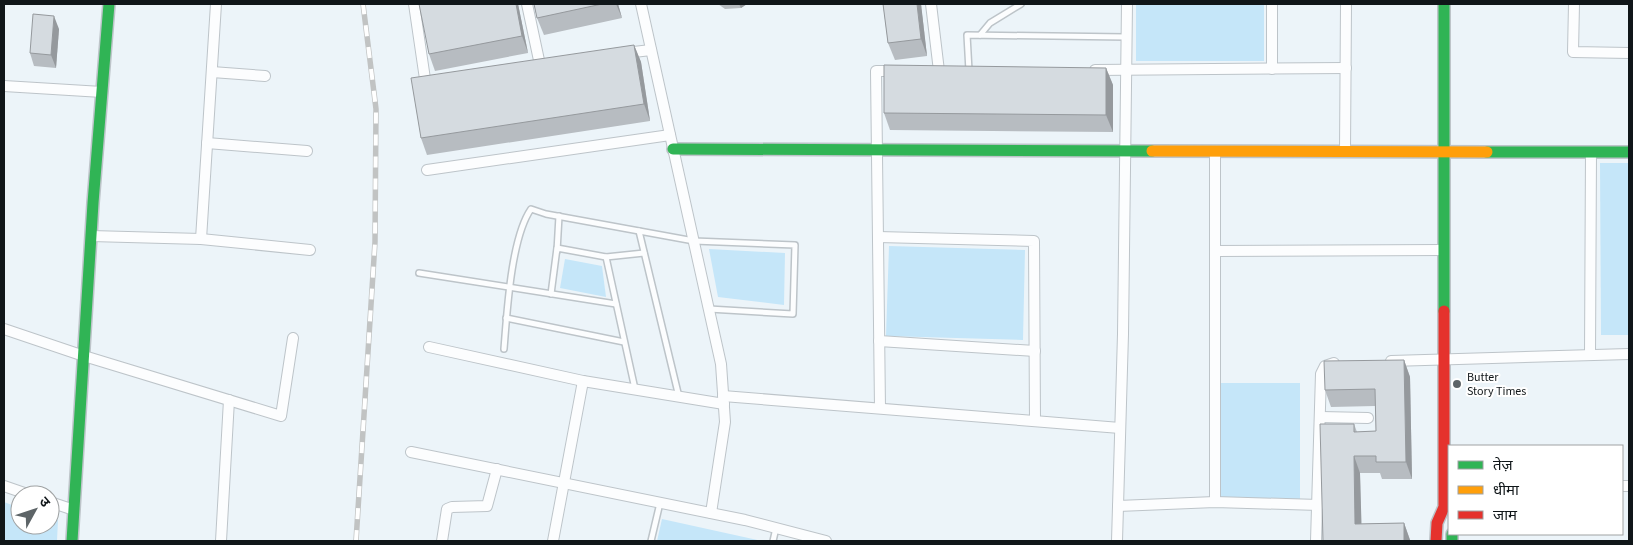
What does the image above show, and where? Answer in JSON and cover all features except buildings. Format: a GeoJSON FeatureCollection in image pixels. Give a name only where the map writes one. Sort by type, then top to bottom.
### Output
{"type":"FeatureCollection","features":[{"type":"Feature","properties":{"kind":"street"},"geometry":{"type":"LineString","coordinates":[[72,541],[108,4]]}},
{"type":"Feature","properties":{"kind":"street"},"geometry":{"type":"LineString","coordinates":[[200,239],[216,4]]}},
{"type":"Feature","properties":{"kind":"street"},"geometry":{"type":"LineString","coordinates":[[414,4],[425,79],[430,83],[448,80]]}},
{"type":"Feature","properties":{"kind":"street"},"geometry":{"type":"LineString","coordinates":[[527,4],[540,65]]}},
{"type":"Feature","properties":{"kind":"street"},"geometry":{"type":"LineString","coordinates":[[641,4],[721,364],[725,422],[710,513]]}},
{"type":"Feature","properties":{"kind":"street"},"geometry":{"type":"LineString","coordinates":[[931,4],[938,71]]}},
{"type":"Feature","properties":{"kind":"street"},"geometry":{"type":"LineString","coordinates":[[1117,541],[1127,4]]}},
{"type":"Feature","properties":{"kind":"street"},"geometry":{"type":"LineString","coordinates":[[1272,4],[1272,69]]}},
{"type":"Feature","properties":{"kind":"street"},"geometry":{"type":"LineString","coordinates":[[1345,151],[1346,4]]}},
{"type":"Feature","properties":{"kind":"street"},"geometry":{"type":"LineString","coordinates":[[1436,541],[1437,523],[1444,507],[1447,489],[1444,358],[1444,4]]}},
{"type":"Feature","properties":{"kind":"street"},"geometry":{"type":"LineString","coordinates":[[1574,4],[1573,52],[1629,53]]}},
{"type":"Feature","properties":{"kind":"street"},"geometry":{"type":"LineString","coordinates":[[614,55],[651,50]]}},
{"type":"Feature","properties":{"kind":"street"},"geometry":{"type":"LineString","coordinates":[[1087,70],[1346,68]]}},
{"type":"Feature","properties":{"kind":"street"},"geometry":{"type":"LineString","coordinates":[[880,408],[876,71],[912,71]]}},
{"type":"Feature","properties":{"kind":"street"},"geometry":{"type":"LineString","coordinates":[[212,72],[265,76]]}},
{"type":"Feature","properties":{"kind":"street"},"geometry":{"type":"LineString","coordinates":[[4,86],[102,92]]}},
{"type":"Feature","properties":{"kind":"street"},"geometry":{"type":"LineString","coordinates":[[426,170],[670,135]]}},
{"type":"Feature","properties":{"kind":"street"},"geometry":{"type":"LineString","coordinates":[[207,143],[307,151]]}},
{"type":"Feature","properties":{"kind":"street"},"geometry":{"type":"LineString","coordinates":[[673,150],[1629,152]]}},
{"type":"Feature","properties":{"kind":"street"},"geometry":{"type":"LineString","coordinates":[[1215,151],[1215,502]]}},
{"type":"Feature","properties":{"kind":"street"},"geometry":{"type":"LineString","coordinates":[[1590,355],[1591,152]]}},
{"type":"Feature","properties":{"kind":"street"},"geometry":{"type":"LineString","coordinates":[[91,236],[200,239],[310,250]]}},
{"type":"Feature","properties":{"kind":"street"},"geometry":{"type":"LineString","coordinates":[[878,237],[1034,241],[1035,422]]}},
{"type":"Feature","properties":{"kind":"street"},"geometry":{"type":"LineString","coordinates":[[1215,251],[1444,250]]}},
{"type":"Feature","properties":{"kind":"street"},"geometry":{"type":"LineString","coordinates":[[4,329],[84,356],[281,416],[294,338]]}},
{"type":"Feature","properties":{"kind":"street"},"geometry":{"type":"LineString","coordinates":[[879,341],[1035,351]]}},
{"type":"Feature","properties":{"kind":"street"},"geometry":{"type":"LineString","coordinates":[[429,346],[583,381],[679,396],[880,408],[1120,428]]}},
{"type":"Feature","properties":{"kind":"street"},"geometry":{"type":"LineString","coordinates":[[1378,361],[1629,354]]}},
{"type":"Feature","properties":{"kind":"street"},"geometry":{"type":"LineString","coordinates":[[1316,541],[1319,505],[1321,374],[1325,366],[1341,362]]}},
{"type":"Feature","properties":{"kind":"street"},"geometry":{"type":"LineString","coordinates":[[553,541],[583,381]]}},
{"type":"Feature","properties":{"kind":"street"},"geometry":{"type":"LineString","coordinates":[[221,541],[229,400]]}},
{"type":"Feature","properties":{"kind":"street"},"geometry":{"type":"LineString","coordinates":[[1321,417],[1368,418]]}},
{"type":"Feature","properties":{"kind":"street"},"geometry":{"type":"LineString","coordinates":[[411,452],[710,513],[826,541]]}},
{"type":"Feature","properties":{"kind":"street"},"geometry":{"type":"LineString","coordinates":[[442,541],[447,509],[452,506],[487,506],[497,470]]}},
{"type":"Feature","properties":{"kind":"street"},"geometry":{"type":"LineString","coordinates":[[1118,506],[1215,502],[1319,505]]}},
{"type":"Feature","properties":{"kind":"street"},"geometry":{"type":"LineString","coordinates":[[60,505],[74,510]]}},
{"type":"Feature","properties":{"kind":"street"},"geometry":{"type":"LineString","coordinates":[[1444,507],[1448,516]]}},
{"type":"Feature","properties":{"kind":"lane"},"geometry":{"type":"LineString","coordinates":[[980,35],[990,23],[1021,4]]}},
{"type":"Feature","properties":{"kind":"lane"},"geometry":{"type":"LineString","coordinates":[[970,71],[968,35],[1127,37]]}},
{"type":"Feature","properties":{"kind":"lane"},"geometry":{"type":"LineString","coordinates":[[504,349],[509,287],[524,220],[531,209],[559,216],[694,240],[795,245],[793,314],[709,309]]}},
{"type":"Feature","properties":{"kind":"lane"},"geometry":{"type":"LineString","coordinates":[[551,294],[557,254],[559,216]]}},
{"type":"Feature","properties":{"kind":"lane"},"geometry":{"type":"LineString","coordinates":[[639,231],[679,396]]}},
{"type":"Feature","properties":{"kind":"lane"},"geometry":{"type":"LineString","coordinates":[[557,254],[557,248],[606,257],[644,253]]}},
{"type":"Feature","properties":{"kind":"lane"},"geometry":{"type":"LineString","coordinates":[[606,257],[635,389]]}},
{"type":"Feature","properties":{"kind":"lane"},"geometry":{"type":"LineString","coordinates":[[420,273],[616,304]]}},
{"type":"Feature","properties":{"kind":"lane"},"geometry":{"type":"LineString","coordinates":[[506,318],[624,342]]}},
{"type":"Feature","properties":{"kind":"lane"},"geometry":{"type":"LineString","coordinates":[[651,541],[660,503]]}},
{"type":"Feature","properties":{"kind":"lane"},"geometry":{"type":"LineString","coordinates":[[773,541],[776,528]]}},
{"type":"Feature","properties":{"kind":"shaded area"},"geometry":{"type":"Polygon","coordinates":[[[1136,4],[1264,4],[1264,61],[1136,61],[1136,4]]]}},
{"type":"Feature","properties":{"kind":"shaded area"},"geometry":{"type":"Polygon","coordinates":[[[1600,163],[1629,163],[1629,335],[1601,335],[1600,163]]]}},
{"type":"Feature","properties":{"kind":"shaded area"},"geometry":{"type":"Polygon","coordinates":[[[889,246],[1025,250],[1023,340],[886,336],[889,246]]]}},
{"type":"Feature","properties":{"kind":"shaded area"},"geometry":{"type":"Polygon","coordinates":[[[709,249],[785,253],[784,305],[718,297],[709,249]]]}},
{"type":"Feature","properties":{"kind":"shaded area"},"geometry":{"type":"Polygon","coordinates":[[[565,259],[602,266],[606,297],[560,288],[565,259]]]}},
{"type":"Feature","properties":{"kind":"shaded area"},"geometry":{"type":"Polygon","coordinates":[[[1220,383],[1300,383],[1300,501],[1221,501],[1220,383]]]}},
{"type":"Feature","properties":{"kind":"shaded area"},"geometry":{"type":"Polygon","coordinates":[[[4,502],[10,504],[10,535],[57,535],[57,541],[4,541],[4,502]]]}},
{"type":"Feature","properties":{"kind":"shaded area"},"geometry":{"type":"Polygon","coordinates":[[[662,519],[762,541],[657,541],[662,519]]]}},
{"type":"Feature","properties":{"kind":"railway"},"geometry":{"type":"LineString","coordinates":[[356,541],[375,242],[376,109],[363,4]]}},
{"type":"Feature","properties":{"kind":"traffic: fast"},"geometry":{"type":"LineString","coordinates":[[72,541],[93,203],[109,4]]}},
{"type":"Feature","properties":{"kind":"traffic: fast"},"geometry":{"type":"LineString","coordinates":[[1444,4],[1444,311]]}},
{"type":"Feature","properties":{"kind":"traffic: fast"},"geometry":{"type":"LineString","coordinates":[[673,149],[1152,151]]}},
{"type":"Feature","properties":{"kind":"traffic: fast"},"geometry":{"type":"LineString","coordinates":[[1487,152],[1629,152]]}},
{"type":"Feature","properties":{"kind":"traffic: fast"},"geometry":{"type":"LineString","coordinates":[[1452,535],[1452,541]]}},
{"type":"Feature","properties":{"kind":"traffic: slow"},"geometry":{"type":"LineString","coordinates":[[1152,151],[1487,152]]}},
{"type":"Feature","properties":{"kind":"traffic: jam"},"geometry":{"type":"LineString","coordinates":[[1436,541],[1437,523],[1444,507],[1444,311]]}},
{"type":"Feature","properties":{"kind":"place","name":"Butter Story Times"},"geometry":{"type":"Point","coordinates":[1457,384]}}]}
